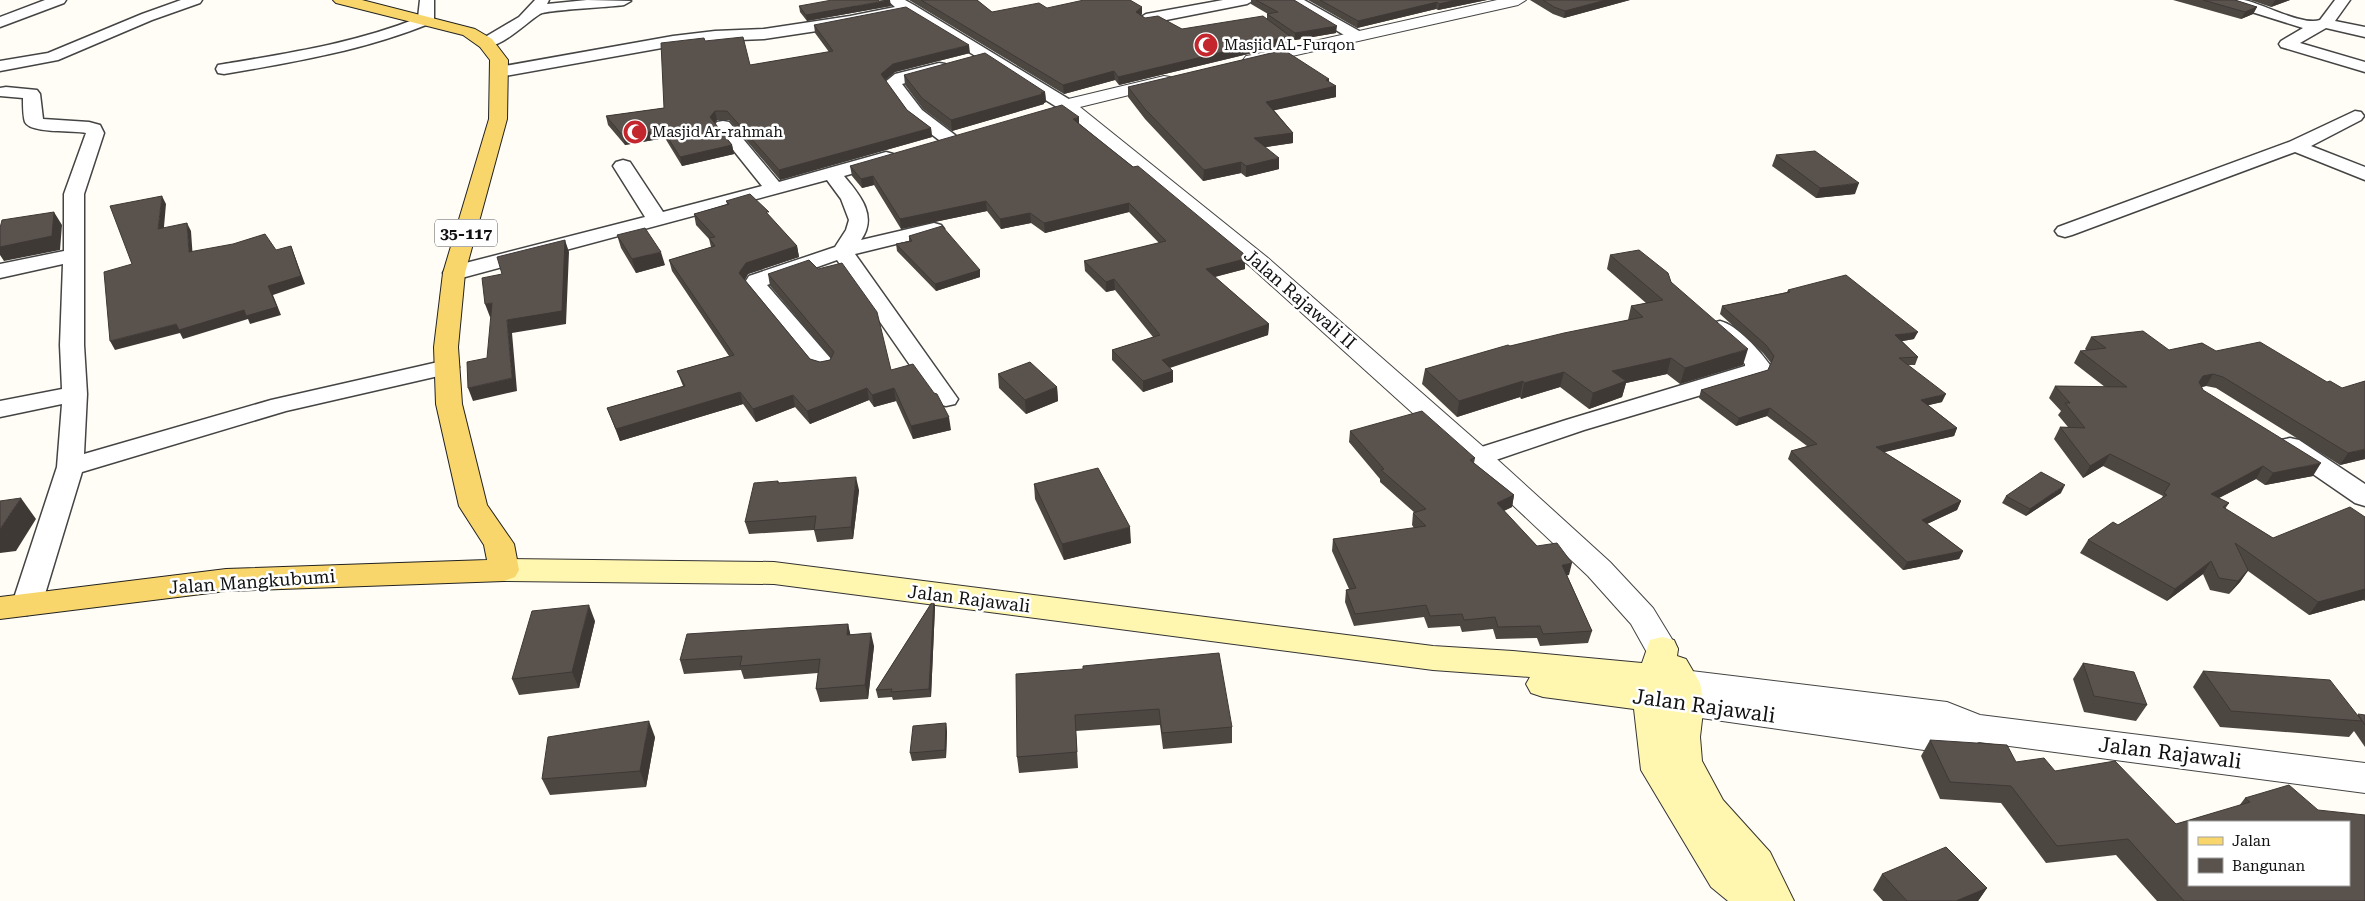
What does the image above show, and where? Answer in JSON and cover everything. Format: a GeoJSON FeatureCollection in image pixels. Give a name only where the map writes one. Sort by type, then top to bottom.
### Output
{"type":"FeatureCollection","features":[{"type":"Feature","properties":{"kind":"main road","name":"35-117"},"geometry":{"type":"LineString","coordinates":[[341,0],[427,10],[486,43],[499,60],[498,119],[454,273],[446,347],[449,404],[472,506],[499,544],[504,570]]}},
{"type":"Feature","properties":{"kind":"main road","name":"Jalan Mangkubumi"},"geometry":{"type":"LineString","coordinates":[[13,606],[226,580],[504,570]]}},
{"type":"Feature","properties":{"kind":"main road","name":"Jalan Rajawali"},"geometry":{"type":"LineString","coordinates":[[504,570],[774,573],[1433,658],[1516,680],[1668,682]]}},
{"type":"Feature","properties":{"kind":"main road"},"geometry":{"type":"LineString","coordinates":[[1668,682],[1652,722],[1659,770],[1725,876],[1756,901]]}},
{"type":"Feature","properties":{"kind":"main road"},"geometry":{"type":"LineString","coordinates":[[1668,682],[1682,737],[1684,761],[1710,811],[1756,864],[1774,901]]}},
{"type":"Feature","properties":{"kind":"street"},"geometry":{"type":"LineString","coordinates":[[0,22],[58,0]]}},
{"type":"Feature","properties":{"kind":"street"},"geometry":{"type":"LineString","coordinates":[[0,66],[52,57],[147,17],[195,0]]}},
{"type":"Feature","properties":{"kind":"street","name":"Jalan Rajawali II"},"geometry":{"type":"LineString","coordinates":[[894,0],[910,8],[1066,105],[1260,263],[1478,457],[1600,569],[1642,616],[1668,682]]}},
{"type":"Feature","properties":{"kind":"street"},"geometry":{"type":"LineString","coordinates":[[1176,0],[1192,10]]}},
{"type":"Feature","properties":{"kind":"street"},"geometry":{"type":"LineString","coordinates":[[1146,20],[1247,0]]}},
{"type":"Feature","properties":{"kind":"street"},"geometry":{"type":"LineString","coordinates":[[1293,0],[1355,35]]}},
{"type":"Feature","properties":{"kind":"street"},"geometry":{"type":"LineString","coordinates":[[1235,64],[1355,35],[1518,0]]}},
{"type":"Feature","properties":{"kind":"street"},"geometry":{"type":"LineString","coordinates":[[2228,0],[2295,22],[2365,32]]}},
{"type":"Feature","properties":{"kind":"street"},"geometry":{"type":"LineString","coordinates":[[2342,0],[2321,25],[2287,44],[2365,67]]}},
{"type":"Feature","properties":{"kind":"street"},"geometry":{"type":"LineString","coordinates":[[486,43],[524,22],[540,4],[624,1]]}},
{"type":"Feature","properties":{"kind":"street"},"geometry":{"type":"LineString","coordinates":[[499,72],[673,41],[764,34],[850,21],[910,8]]}},
{"type":"Feature","properties":{"kind":"street"},"geometry":{"type":"LineString","coordinates":[[224,69],[344,46],[395,34],[427,10]]}},
{"type":"Feature","properties":{"kind":"street"},"geometry":{"type":"LineString","coordinates":[[454,273],[832,174],[958,136],[916,114],[892,83],[901,78],[987,56]]}},
{"type":"Feature","properties":{"kind":"street"},"geometry":{"type":"LineString","coordinates":[[3,94],[22,84],[52,57]]}},
{"type":"Feature","properties":{"kind":"street"},"geometry":{"type":"LineString","coordinates":[[1040,112],[1180,77]]}},
{"type":"Feature","properties":{"kind":"street"},"geometry":{"type":"LineString","coordinates":[[3,94],[32,94],[34,122],[94,129],[95,133],[74,194],[72,345],[75,394],[70,467],[13,606]]}},
{"type":"Feature","properties":{"kind":"street"},"geometry":{"type":"LineString","coordinates":[[2066,232],[2237,166],[2296,146],[2355,116]]}},
{"type":"Feature","properties":{"kind":"street"},"geometry":{"type":"LineString","coordinates":[[723,126],[775,189]]}},
{"type":"Feature","properties":{"kind":"street"},"geometry":{"type":"LineString","coordinates":[[2296,146],[2365,174]]}},
{"type":"Feature","properties":{"kind":"street"},"geometry":{"type":"LineString","coordinates":[[623,166],[657,219]]}},
{"type":"Feature","properties":{"kind":"street"},"geometry":{"type":"LineString","coordinates":[[832,174],[851,199],[858,214],[858,227],[842,251]]}},
{"type":"Feature","properties":{"kind":"street"},"geometry":{"type":"LineString","coordinates":[[823,364],[755,284],[762,278],[842,251],[934,229]]}},
{"type":"Feature","properties":{"kind":"street"},"geometry":{"type":"LineString","coordinates":[[842,251],[882,311],[946,399]]}},
{"type":"Feature","properties":{"kind":"street"},"geometry":{"type":"LineString","coordinates":[[0,271],[74,255]]}},
{"type":"Feature","properties":{"kind":"street"},"geometry":{"type":"LineString","coordinates":[[1478,457],[1575,425],[1756,371],[1758,365],[1754,359],[1704,315]]}},
{"type":"Feature","properties":{"kind":"street"},"geometry":{"type":"LineString","coordinates":[[70,467],[280,405],[447,367]]}},
{"type":"Feature","properties":{"kind":"street"},"geometry":{"type":"LineString","coordinates":[[0,409],[75,394]]}},
{"type":"Feature","properties":{"kind":"street"},"geometry":{"type":"LineString","coordinates":[[2272,436],[2365,497]]}},
{"type":"Feature","properties":{"kind":"street","name":"Jalan Rajawali"},"geometry":{"type":"LineString","coordinates":[[1668,682],[1952,740],[1975,728],[2365,778]]}},
{"type":"Feature","properties":{"kind":"building"},"geometry":{"type":"Polygon","coordinates":[[[832,0],[890,0],[806,15],[799,6],[832,0]]]}},
{"type":"Feature","properties":{"kind":"building"},"geometry":{"type":"Polygon","coordinates":[[[921,0],[977,0],[992,12],[1039,3],[1047,8],[1084,0],[1130,0],[1142,7],[1136,12],[1145,18],[1158,16],[1182,29],[1263,16],[1290,36],[1118,77],[1114,71],[1063,85],[921,0]]]}},
{"type":"Feature","properties":{"kind":"building"},"geometry":{"type":"Polygon","coordinates":[[[1256,0],[1294,0],[1337,26],[1295,33],[1267,14],[1278,12],[1256,0]]]}},
{"type":"Feature","properties":{"kind":"building"},"geometry":{"type":"Polygon","coordinates":[[[1320,0],[1456,0],[1439,4],[1437,2],[1358,21],[1320,0]]]}},
{"type":"Feature","properties":{"kind":"building"},"geometry":{"type":"Polygon","coordinates":[[[1543,0],[1606,0],[1565,11],[1543,0]]]}},
{"type":"Feature","properties":{"kind":"building"},"geometry":{"type":"Polygon","coordinates":[[[2203,0],[2235,0],[2257,7],[2245,12],[2203,0]]]}},
{"type":"Feature","properties":{"kind":"building"},"geometry":{"type":"Polygon","coordinates":[[[906,7],[969,45],[893,64],[881,74],[907,110],[931,128],[779,170],[727,111],[715,111],[710,117],[732,145],[680,157],[663,130],[623,136],[606,116],[664,108],[661,43],[704,38],[705,41],[743,37],[750,65],[833,51],[814,25],[906,7]]]}},
{"type":"Feature","properties":{"kind":"building"},"geometry":{"type":"Polygon","coordinates":[[[1284,50],[1329,79],[1326,80],[1336,86],[1266,102],[1293,133],[1254,138],[1279,158],[1246,166],[1241,162],[1204,170],[1145,109],[1128,87],[1284,50]]]}},
{"type":"Feature","properties":{"kind":"building"},"geometry":{"type":"Polygon","coordinates":[[[985,53],[1045,92],[951,120],[922,98],[904,75],[985,53]]]}},
{"type":"Feature","properties":{"kind":"building"},"geometry":{"type":"Polygon","coordinates":[[[1062,105],[1079,117],[1073,119],[1133,167],[1138,166],[1244,254],[1241,255],[1245,259],[1206,269],[1269,324],[1162,360],[1173,371],[1143,381],[1112,350],[1160,335],[1114,279],[1106,282],[1084,261],[1166,241],[1129,203],[1044,223],[1030,213],[1000,219],[986,201],[900,219],[873,176],[861,179],[850,166],[1062,105]]]}},
{"type":"Feature","properties":{"kind":"building"},"geometry":{"type":"Polygon","coordinates":[[[1815,151],[1859,183],[1820,188],[1776,155],[1815,151]]]}},
{"type":"Feature","properties":{"kind":"building"},"geometry":{"type":"Polygon","coordinates":[[[750,194],[769,212],[766,212],[797,246],[746,263],[739,273],[810,359],[820,362],[830,360],[834,352],[768,274],[809,260],[818,269],[842,263],[877,312],[891,370],[913,364],[934,393],[937,394],[949,417],[911,426],[894,388],[872,395],[867,388],[807,411],[793,395],[753,409],[740,392],[616,429],[607,408],[685,386],[677,371],[734,355],[669,260],[715,246],[709,238],[715,237],[694,214],[729,204],[726,201],[750,194]]]}},
{"type":"Feature","properties":{"kind":"building"},"geometry":{"type":"Polygon","coordinates":[[[162,196],[158,229],[187,223],[189,252],[233,244],[265,234],[276,250],[291,246],[301,276],[268,286],[277,307],[246,316],[244,310],[179,330],[176,324],[110,341],[104,272],[132,264],[110,206],[162,196]]]}},
{"type":"Feature","properties":{"kind":"building"},"geometry":{"type":"Polygon","coordinates":[[[54,212],[52,236],[0,247],[2,220],[54,212]]]}},
{"type":"Feature","properties":{"kind":"building"},"geometry":{"type":"Polygon","coordinates":[[[942,226],[980,270],[935,284],[896,244],[912,241],[909,236],[942,226]]]}},
{"type":"Feature","properties":{"kind":"building"},"geometry":{"type":"Polygon","coordinates":[[[645,228],[661,252],[632,259],[617,235],[645,228]]]}},
{"type":"Feature","properties":{"kind":"building"},"geometry":{"type":"Polygon","coordinates":[[[565,240],[562,311],[507,320],[512,378],[468,388],[467,362],[487,358],[492,303],[485,304],[482,278],[502,274],[497,257],[565,240]]]}},
{"type":"Feature","properties":{"kind":"building"},"geometry":{"type":"Polygon","coordinates":[[[1639,250],[1668,273],[1671,282],[1748,349],[1685,368],[1671,358],[1612,371],[1626,381],[1593,393],[1564,372],[1524,383],[1523,381],[1459,401],[1425,369],[1508,345],[1643,317],[1631,306],[1663,300],[1610,255],[1639,250]]]}},
{"type":"Feature","properties":{"kind":"building"},"geometry":{"type":"Polygon","coordinates":[[[1846,275],[1918,332],[1895,335],[1918,357],[1899,358],[1946,394],[1921,400],[1957,428],[1876,447],[1961,501],[1922,520],[1963,551],[1907,562],[1791,451],[1817,444],[1770,408],[1739,418],[1701,390],[1768,370],[1774,356],[1766,345],[1722,306],[1790,292],[1788,290],[1846,275]]]}},
{"type":"Feature","properties":{"kind":"building"},"geometry":{"type":"Polygon","coordinates":[[[2143,331],[2169,350],[2202,343],[2216,351],[2260,342],[2327,382],[2330,381],[2342,388],[2365,381],[2365,449],[2348,453],[2223,377],[2213,374],[2203,376],[2199,382],[2203,390],[2321,463],[2273,473],[2263,466],[2211,494],[2229,503],[2223,507],[2273,538],[2350,507],[2365,517],[2365,589],[2318,602],[2235,543],[2248,570],[2238,581],[2219,578],[2211,561],[2175,589],[2088,540],[2113,522],[2118,525],[2167,495],[2164,493],[2170,484],[2110,454],[2090,466],[2060,427],[2085,428],[2065,403],[2070,403],[2055,386],[2127,387],[2080,351],[2106,348],[2091,337],[2143,331]]]}},
{"type":"Feature","properties":{"kind":"building"},"geometry":{"type":"Polygon","coordinates":[[[1030,362],[1057,387],[1025,400],[998,374],[1030,362]]]}},
{"type":"Feature","properties":{"kind":"building"},"geometry":{"type":"Polygon","coordinates":[[[1422,411],[1475,458],[1470,460],[1514,495],[1497,503],[1537,546],[1557,543],[1572,563],[1562,565],[1592,631],[1543,634],[1540,626],[1498,627],[1495,617],[1464,620],[1462,614],[1430,616],[1426,605],[1355,614],[1346,590],[1356,588],[1333,539],[1426,526],[1413,513],[1426,509],[1381,470],[1384,469],[1350,431],[1422,411]]]}},
{"type":"Feature","properties":{"kind":"building"},"geometry":{"type":"Polygon","coordinates":[[[1098,468],[1130,527],[1062,544],[1034,484],[1098,468]]]}},
{"type":"Feature","properties":{"kind":"building"},"geometry":{"type":"Polygon","coordinates":[[[2041,472],[2065,485],[2030,509],[2006,496],[2041,472]]]}},
{"type":"Feature","properties":{"kind":"building"},"geometry":{"type":"Polygon","coordinates":[[[856,477],[851,527],[814,530],[816,516],[745,522],[754,483],[856,477]]]}},
{"type":"Feature","properties":{"kind":"building"},"geometry":{"type":"Polygon","coordinates":[[[21,498],[0,529],[0,501],[21,498]]]}},
{"type":"Feature","properties":{"kind":"building"},"geometry":{"type":"Polygon","coordinates":[[[934,599],[929,689],[891,692],[892,689],[876,690],[934,599]]]}},
{"type":"Feature","properties":{"kind":"building"},"geometry":{"type":"Polygon","coordinates":[[[589,605],[572,672],[512,679],[532,611],[589,605]]]}},
{"type":"Feature","properties":{"kind":"building"},"geometry":{"type":"Polygon","coordinates":[[[848,624],[847,635],[871,633],[865,685],[816,689],[820,659],[740,666],[742,656],[680,660],[687,634],[848,624]]]}},
{"type":"Feature","properties":{"kind":"building"},"geometry":{"type":"Polygon","coordinates":[[[1219,653],[1232,727],[1162,733],[1159,709],[1075,715],[1077,752],[1017,757],[1016,674],[1083,669],[1083,666],[1219,653]]]}},
{"type":"Feature","properties":{"kind":"building"},"geometry":{"type":"Polygon","coordinates":[[[2083,663],[2134,672],[2147,705],[2094,696],[2083,663]]]}},
{"type":"Feature","properties":{"kind":"building"},"geometry":{"type":"Polygon","coordinates":[[[2203,671],[2330,680],[2362,721],[2231,711],[2203,671]]]}},
{"type":"Feature","properties":{"kind":"building"},"geometry":{"type":"Polygon","coordinates":[[[2358,714],[2365,715],[2365,725],[2358,714]]]}},
{"type":"Feature","properties":{"kind":"building"},"geometry":{"type":"Polygon","coordinates":[[[649,721],[640,771],[542,779],[548,737],[649,721]]]}},
{"type":"Feature","properties":{"kind":"building"},"geometry":{"type":"Polygon","coordinates":[[[946,723],[945,750],[910,753],[913,726],[946,723]]]}},
{"type":"Feature","properties":{"kind":"building"},"geometry":{"type":"Polygon","coordinates":[[[1930,740],[2007,745],[2016,762],[2044,758],[2055,771],[2115,761],[2176,824],[2250,802],[2245,798],[2289,785],[2318,810],[2365,815],[2365,901],[2184,901],[2128,839],[2057,846],[2011,786],[1950,782],[1930,740]]]}},
{"type":"Feature","properties":{"kind":"building"},"geometry":{"type":"Polygon","coordinates":[[[1946,847],[1987,888],[1956,901],[1907,901],[1882,874],[1946,847]]]}},
{"type":"Feature","properties":{"kind":"place","name":"Masjid AL-Furqon"},"geometry":{"type":"Point","coordinates":[1206,45]}},
{"type":"Feature","properties":{"kind":"place","name":"Masjid Ar-rahmah"},"geometry":{"type":"Point","coordinates":[635,132]}}]}
